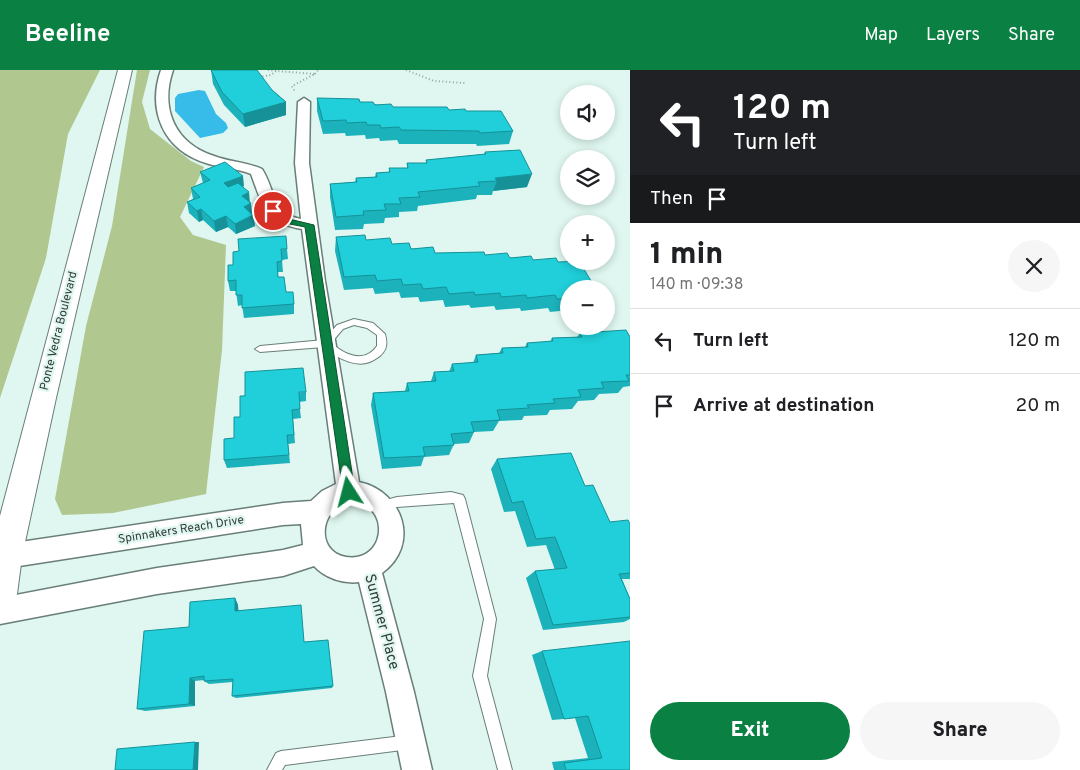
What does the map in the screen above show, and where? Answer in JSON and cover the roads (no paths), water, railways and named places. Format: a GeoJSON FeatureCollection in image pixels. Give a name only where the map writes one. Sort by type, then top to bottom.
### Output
{"type":"FeatureCollection","features":[{"type":"Feature","properties":{"kind":"street","name":"Ponte Vedra Boulevard"},"geometry":{"type":"LineString","coordinates":[[0,594],[3,557],[125,70]]}},
{"type":"Feature","properties":{"kind":"street"},"geometry":{"type":"LineString","coordinates":[[167,70],[159,100],[163,115],[171,130],[193,151],[205,158],[257,172],[273,211],[278,217],[289,223],[309,225]]}},
{"type":"Feature","properties":{"kind":"street"},"geometry":{"type":"LineString","coordinates":[[304,102],[302,163],[309,225],[349,492]]}},
{"type":"Feature","properties":{"kind":"street"},"geometry":{"type":"LineString","coordinates":[[0,612],[158,581],[283,563],[319,552],[312,540],[312,526],[317,512],[323,503],[337,494],[349,492],[364,495],[383,506],[391,520],[392,535],[388,550],[379,561],[368,568]]}},
{"type":"Feature","properties":{"kind":"street","name":"Spinnakers Reach Drive"},"geometry":{"type":"LineString","coordinates":[[3,557],[283,514],[317,512]]}},
{"type":"Feature","properties":{"kind":"street","name":"Summer Place"},"geometry":{"type":"LineString","coordinates":[[319,552],[329,564],[344,569],[359,570],[368,568],[400,692],[416,770]]}},
{"type":"Feature","properties":{"kind":"lane"},"geometry":{"type":"LineString","coordinates":[[260,349],[326,343],[340,327],[354,322],[370,325],[376,329],[383,341],[379,353],[364,360],[347,359],[334,352],[326,343]]}},
{"type":"Feature","properties":{"kind":"lane"},"geometry":{"type":"LineString","coordinates":[[383,506],[397,502],[451,497],[459,499],[490,619],[480,676],[505,770]]}},
{"type":"Feature","properties":{"kind":"lane"},"geometry":{"type":"LineString","coordinates":[[274,770],[281,758],[411,742]]}},
{"type":"Feature","properties":{"kind":"water"},"geometry":{"type":"Polygon","coordinates":[[[199,90],[205,91],[216,114],[226,123],[228,128],[223,133],[200,138],[175,111],[175,98],[178,94],[199,90]]]}}]}
